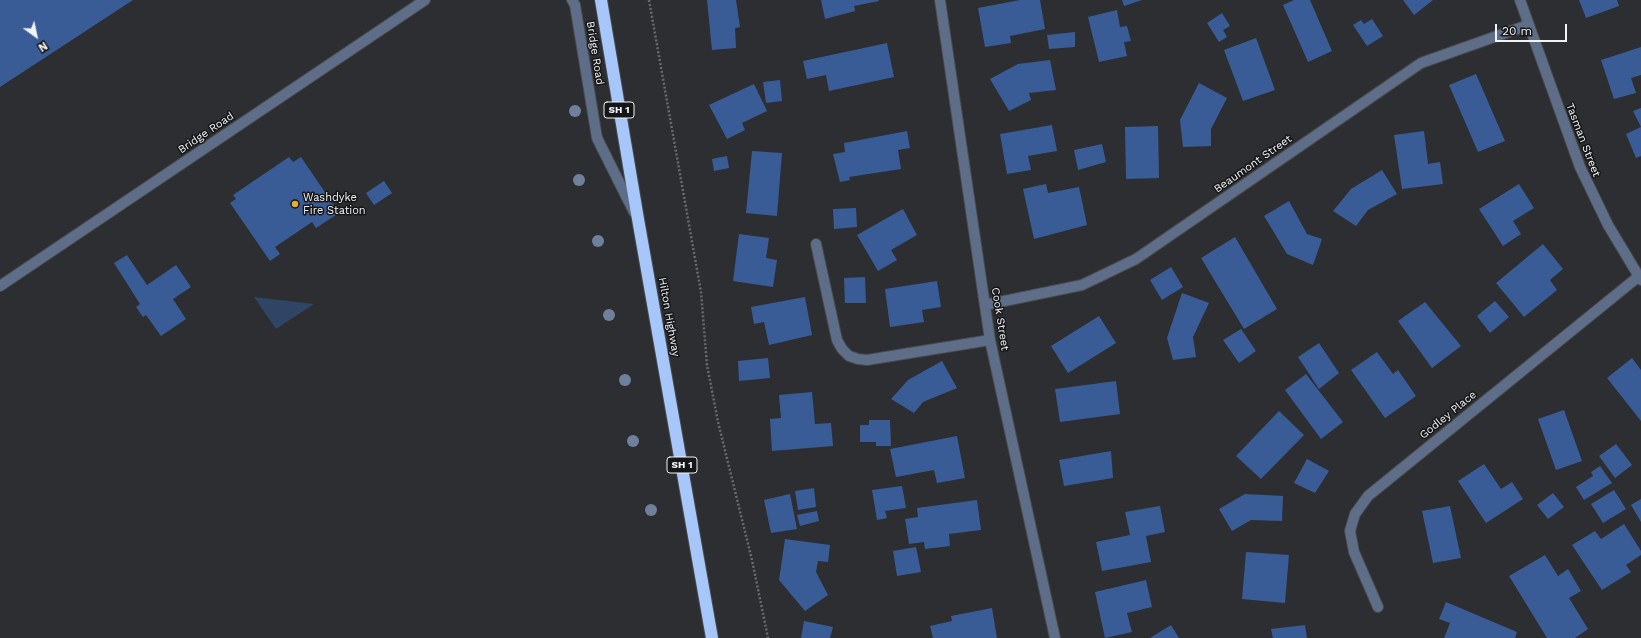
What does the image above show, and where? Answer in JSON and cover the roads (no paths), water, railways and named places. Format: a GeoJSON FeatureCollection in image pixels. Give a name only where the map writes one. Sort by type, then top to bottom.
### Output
{"type":"FeatureCollection","features":[{"type":"Feature","properties":{"kind":"highway","name":"Hilton Highway"},"geometry":{"type":"LineString","coordinates":[[601,0],[712,638]]}},
{"type":"Feature","properties":{"kind":"street","name":"Bridge Road"},"geometry":{"type":"LineString","coordinates":[[0,286],[425,0]]}},
{"type":"Feature","properties":{"kind":"street","name":"Bridge Road"},"geometry":{"type":"LineString","coordinates":[[572,0],[575,5],[597,138],[638,219]]}},
{"type":"Feature","properties":{"kind":"street","name":"Cook Street"},"geometry":{"type":"LineString","coordinates":[[940,0],[990,340],[1055,638]]}},
{"type":"Feature","properties":{"kind":"street","name":"Tasman Street"},"geometry":{"type":"LineString","coordinates":[[1520,0],[1580,167],[1608,225],[1640,279]]}},
{"type":"Feature","properties":{"kind":"street","name":"Beaumont Street"},"geometry":{"type":"LineString","coordinates":[[985,305],[1082,285],[1136,259],[1421,63],[1528,25]]}},
{"type":"Feature","properties":{"kind":"street"},"geometry":{"type":"LineString","coordinates":[[816,244],[837,340],[842,349],[850,356],[867,360],[990,340]]}},
{"type":"Feature","properties":{"kind":"street","name":"Godley Place"},"geometry":{"type":"LineString","coordinates":[[1378,607],[1354,552],[1350,531],[1355,514],[1368,496],[1640,279]]}},
{"type":"Feature","properties":{"kind":"place","name":"Washdyke Fire Station"},"geometry":{"type":"Point","coordinates":[295,204]}}]}
